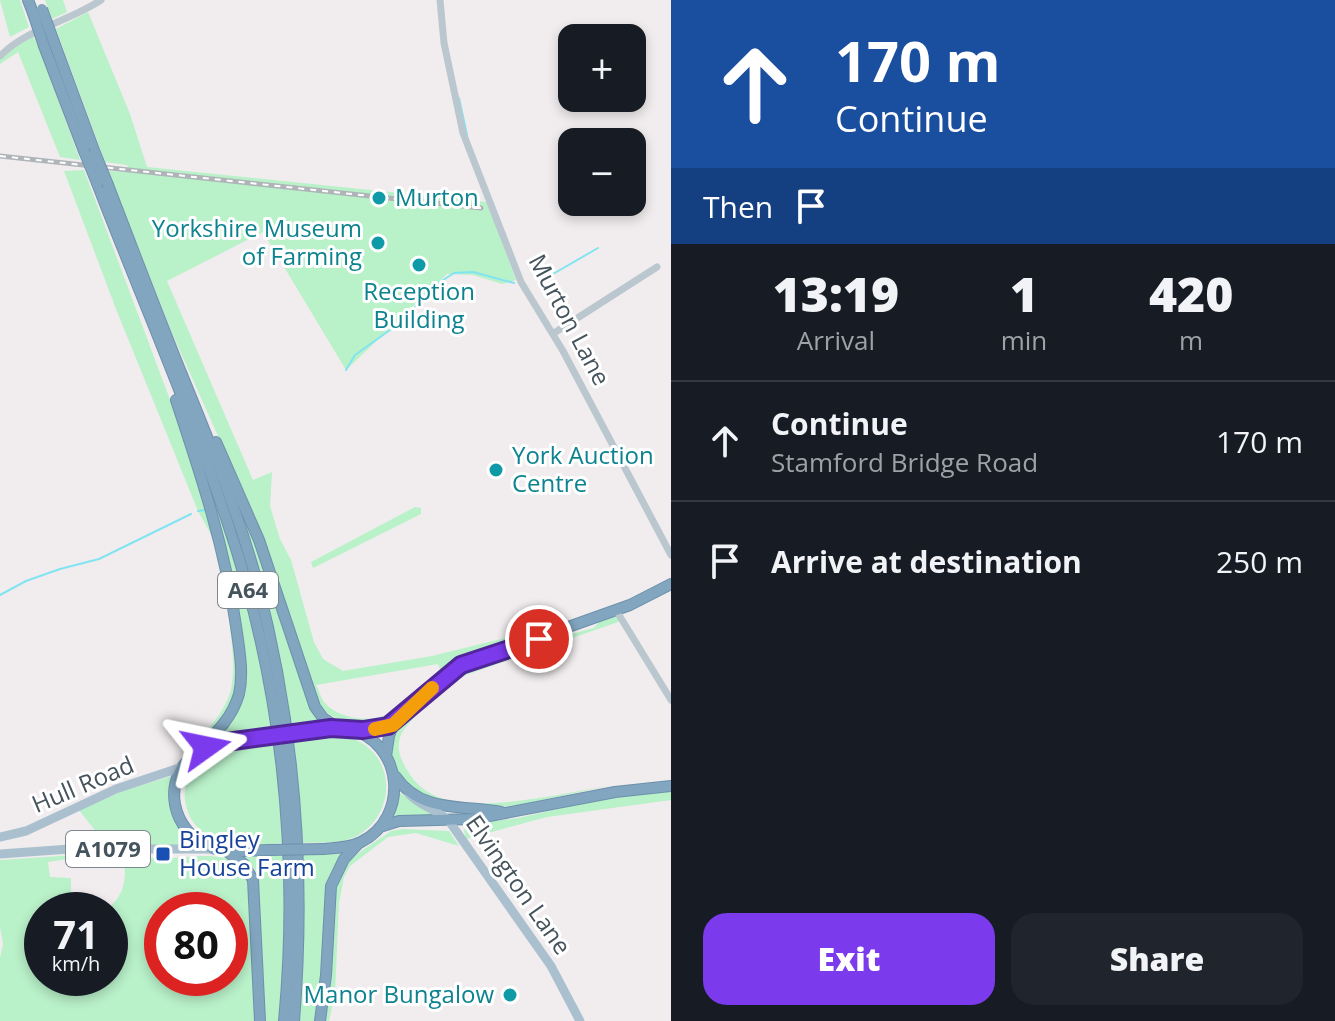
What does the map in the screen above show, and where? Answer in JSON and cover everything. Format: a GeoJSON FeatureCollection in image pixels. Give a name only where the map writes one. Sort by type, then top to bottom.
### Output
{"type":"FeatureCollection","features":[{"type":"Feature","properties":{"kind":"highway","name":"A64"},"geometry":{"type":"LineString","coordinates":[[28,0],[38,7],[49,44],[227,518],[247,589],[269,682],[283,779],[288,864],[288,961],[284,1021]]}},
{"type":"Feature","properties":{"kind":"highway","name":"A64"},"geometry":{"type":"LineString","coordinates":[[102,184],[201,421],[257,583],[285,715],[299,865],[294,1021]]}},
{"type":"Feature","properties":{"kind":"highway"},"geometry":{"type":"LineString","coordinates":[[167,363],[221,546],[241,664],[235,706],[224,725],[182,767],[174,790],[177,816],[187,832],[202,843],[244,864],[253,880],[260,1021]]}},
{"type":"Feature","properties":{"kind":"highway"},"geometry":{"type":"LineString","coordinates":[[201,421],[215,441],[259,540],[315,707],[323,718],[375,742],[393,772],[417,798],[432,804],[504,812]]}},
{"type":"Feature","properties":{"kind":"highway"},"geometry":{"type":"LineString","coordinates":[[386,756],[393,725],[461,665],[630,605],[671,584]]}},
{"type":"Feature","properties":{"kind":"highway"},"geometry":{"type":"LineString","coordinates":[[196,753],[216,743],[262,736],[393,725]]}},
{"type":"Feature","properties":{"kind":"highway"},"geometry":{"type":"LineString","coordinates":[[383,826],[395,796],[393,772]]}},
{"type":"Feature","properties":{"kind":"highway"},"geometry":{"type":"LineString","coordinates":[[320,1021],[331,886],[344,859],[359,843],[383,826],[403,821],[487,817],[615,792],[671,786]]}},
{"type":"Feature","properties":{"kind":"highway"},"geometry":{"type":"LineString","coordinates":[[220,850],[324,849],[359,843]]}},
{"type":"Feature","properties":{"kind":"main road","name":"Hull Road"},"geometry":{"type":"LineString","coordinates":[[0,837],[46,823],[116,789],[182,767]]}},
{"type":"Feature","properties":{"kind":"main road","name":"Elvington Lane"},"geometry":{"type":"LineString","coordinates":[[405,788],[418,803],[449,821],[551,966],[580,1021]]}},
{"type":"Feature","properties":{"kind":"main road","name":"Hull Road"},"geometry":{"type":"LineString","coordinates":[[0,854],[70,849],[220,850]]}},
{"type":"Feature","properties":{"kind":"street"},"geometry":{"type":"LineString","coordinates":[[0,56],[15,41],[64,21],[101,0]]}},
{"type":"Feature","properties":{"kind":"street","name":"Murton Lane"},"geometry":{"type":"LineString","coordinates":[[440,0],[444,43],[470,158],[525,291],[554,333],[671,555]]}},
{"type":"Feature","properties":{"kind":"street"},"geometry":{"type":"LineString","coordinates":[[554,333],[657,267]]}},
{"type":"Feature","properties":{"kind":"street"},"geometry":{"type":"LineString","coordinates":[[630,605],[630,630]]}},
{"type":"Feature","properties":{"kind":"street"},"geometry":{"type":"LineString","coordinates":[[616,610],[671,700]]}},
{"type":"Feature","properties":{"kind":"green space"},"geometry":{"type":"Polygon","coordinates":[[[0,0],[20,0],[29,27],[10,37],[0,0]]]}},
{"type":"Feature","properties":{"kind":"green space"},"geometry":{"type":"Polygon","coordinates":[[[45,0],[63,0],[67,12],[52,19],[45,0]]]}},
{"type":"Feature","properties":{"kind":"green space"},"geometry":{"type":"Polygon","coordinates":[[[88,12],[130,114],[147,167],[487,202],[516,280],[502,284],[473,275],[447,274],[346,370],[263,232],[167,281],[253,480],[272,472],[270,506],[280,539],[291,560],[314,642],[323,659],[343,671],[432,656],[542,629],[522,640],[457,663],[417,693],[440,669],[438,664],[316,685],[324,702],[345,716],[363,719],[380,717],[402,706],[380,721],[364,724],[344,721],[320,709],[255,519],[172,333],[108,171],[130,172],[127,165],[105,162],[56,29],[88,12]]]}},
{"type":"Feature","properties":{"kind":"green space"},"geometry":{"type":"Polygon","coordinates":[[[33,36],[80,160],[60,157],[18,52],[0,64],[9,50],[33,36]]]}},
{"type":"Feature","properties":{"kind":"green space"},"geometry":{"type":"Polygon","coordinates":[[[84,170],[181,429],[214,540],[198,511],[64,171],[84,170]]]}},
{"type":"Feature","properties":{"kind":"green space"},"geometry":{"type":"Polygon","coordinates":[[[232,492],[249,525],[309,704],[321,723],[290,727],[232,492]]]}},
{"type":"Feature","properties":{"kind":"green space"},"geometry":{"type":"Polygon","coordinates":[[[218,505],[256,636],[272,730],[219,738],[244,688],[215,510],[218,505]]]}},
{"type":"Feature","properties":{"kind":"green space"},"geometry":{"type":"Polygon","coordinates":[[[415,507],[421,508],[421,514],[313,568],[311,562],[415,507]]]}},
{"type":"Feature","properties":{"kind":"green space"},"geometry":{"type":"Polygon","coordinates":[[[221,569],[235,639],[236,692],[222,720],[188,752],[219,715],[231,690],[232,647],[221,569]]]}},
{"type":"Feature","properties":{"kind":"green space"},"geometry":{"type":"Polygon","coordinates":[[[612,616],[621,621],[463,676],[412,720],[401,735],[399,746],[404,765],[418,784],[444,799],[503,802],[608,786],[518,805],[488,808],[428,801],[399,777],[390,752],[394,734],[426,699],[462,669],[525,646],[594,628],[602,618],[612,616]]]}},
{"type":"Feature","properties":{"kind":"green space"},"geometry":{"type":"Polygon","coordinates":[[[325,733],[348,737],[369,748],[384,770],[385,797],[374,822],[356,836],[334,842],[303,843],[292,740],[325,733]]]}},
{"type":"Feature","properties":{"kind":"green space"},"geometry":{"type":"Polygon","coordinates":[[[274,742],[284,843],[232,844],[216,840],[203,832],[193,822],[185,797],[186,784],[199,761],[219,749],[274,742]]]}},
{"type":"Feature","properties":{"kind":"green space"},"geometry":{"type":"Polygon","coordinates":[[[175,775],[172,804],[196,845],[104,842],[79,810],[123,791],[175,775]]]}},
{"type":"Feature","properties":{"kind":"green space"},"geometry":{"type":"Polygon","coordinates":[[[671,791],[671,800],[547,817],[466,839],[464,830],[470,824],[518,818],[615,796],[671,791]]]}},
{"type":"Feature","properties":{"kind":"green space"},"geometry":{"type":"Polygon","coordinates":[[[399,792],[417,805],[440,816],[392,818],[399,792]]]}},
{"type":"Feature","properties":{"kind":"green space"},"geometry":{"type":"Polygon","coordinates":[[[391,831],[449,831],[459,846],[416,833],[388,837],[350,866],[344,877],[339,903],[335,993],[329,1021],[323,1021],[335,885],[348,860],[391,831]]]}},
{"type":"Feature","properties":{"kind":"green space"},"geometry":{"type":"Polygon","coordinates":[[[269,853],[284,856],[285,950],[280,1021],[263,1021],[257,878],[255,869],[242,855],[269,853]]]}},
{"type":"Feature","properties":{"kind":"green space"},"geometry":{"type":"Polygon","coordinates":[[[344,853],[332,870],[328,883],[317,1021],[297,1021],[304,922],[302,855],[344,853]]]}},
{"type":"Feature","properties":{"kind":"green space"},"geometry":{"type":"Polygon","coordinates":[[[75,855],[75,858],[48,862],[50,877],[71,878],[71,892],[24,892],[24,996],[128,996],[128,892],[121,892],[124,855],[156,858],[212,856],[233,861],[247,876],[250,888],[257,1021],[0,1021],[0,958],[3,944],[0,860],[75,855]]]}},
{"type":"Feature","properties":{"kind":"waterway"},"geometry":{"type":"LineString","coordinates":[[459,98],[467,135]]}},
{"type":"Feature","properties":{"kind":"waterway"},"geometry":{"type":"LineString","coordinates":[[553,274],[598,248]]}},
{"type":"Feature","properties":{"kind":"waterway"},"geometry":{"type":"LineString","coordinates":[[346,370],[355,355],[397,325],[440,282],[454,273],[473,272],[514,283]]}},
{"type":"Feature","properties":{"kind":"waterway"},"geometry":{"type":"LineString","coordinates":[[198,511],[205,510]]}},
{"type":"Feature","properties":{"kind":"waterway"},"geometry":{"type":"LineString","coordinates":[[0,595],[26,581],[99,559],[191,514]]}},
{"type":"Feature","properties":{"kind":"railway"},"geometry":{"type":"LineString","coordinates":[[0,156],[481,208]]}},
{"type":"Feature","properties":{"kind":"slow traffic"},"geometry":{"type":"LineString","coordinates":[[375,729],[393,725],[432,688]]}},
{"type":"Feature","properties":{"kind":"place","name":"Murton"},"geometry":{"type":"Point","coordinates":[379,198]}},
{"type":"Feature","properties":{"kind":"place","name":"Yorkshire Museum of Farming"},"geometry":{"type":"Point","coordinates":[378,243]}},
{"type":"Feature","properties":{"kind":"place","name":"Reception Building"},"geometry":{"type":"Point","coordinates":[419,265]}},
{"type":"Feature","properties":{"kind":"place","name":"York Auction Centre"},"geometry":{"type":"Point","coordinates":[496,470]}},
{"type":"Feature","properties":{"kind":"place","name":"Bingley House Farm"},"geometry":{"type":"Point","coordinates":[163,854]}},
{"type":"Feature","properties":{"kind":"place","name":"Manor Bungalow"},"geometry":{"type":"Point","coordinates":[510,995]}},
{"type":"Feature","properties":{"kind":"route"},"geometry":{"type":"LineString","coordinates":[[206,747],[216,743],[331,728],[363,730],[393,725],[461,665],[539,639]]}}]}
